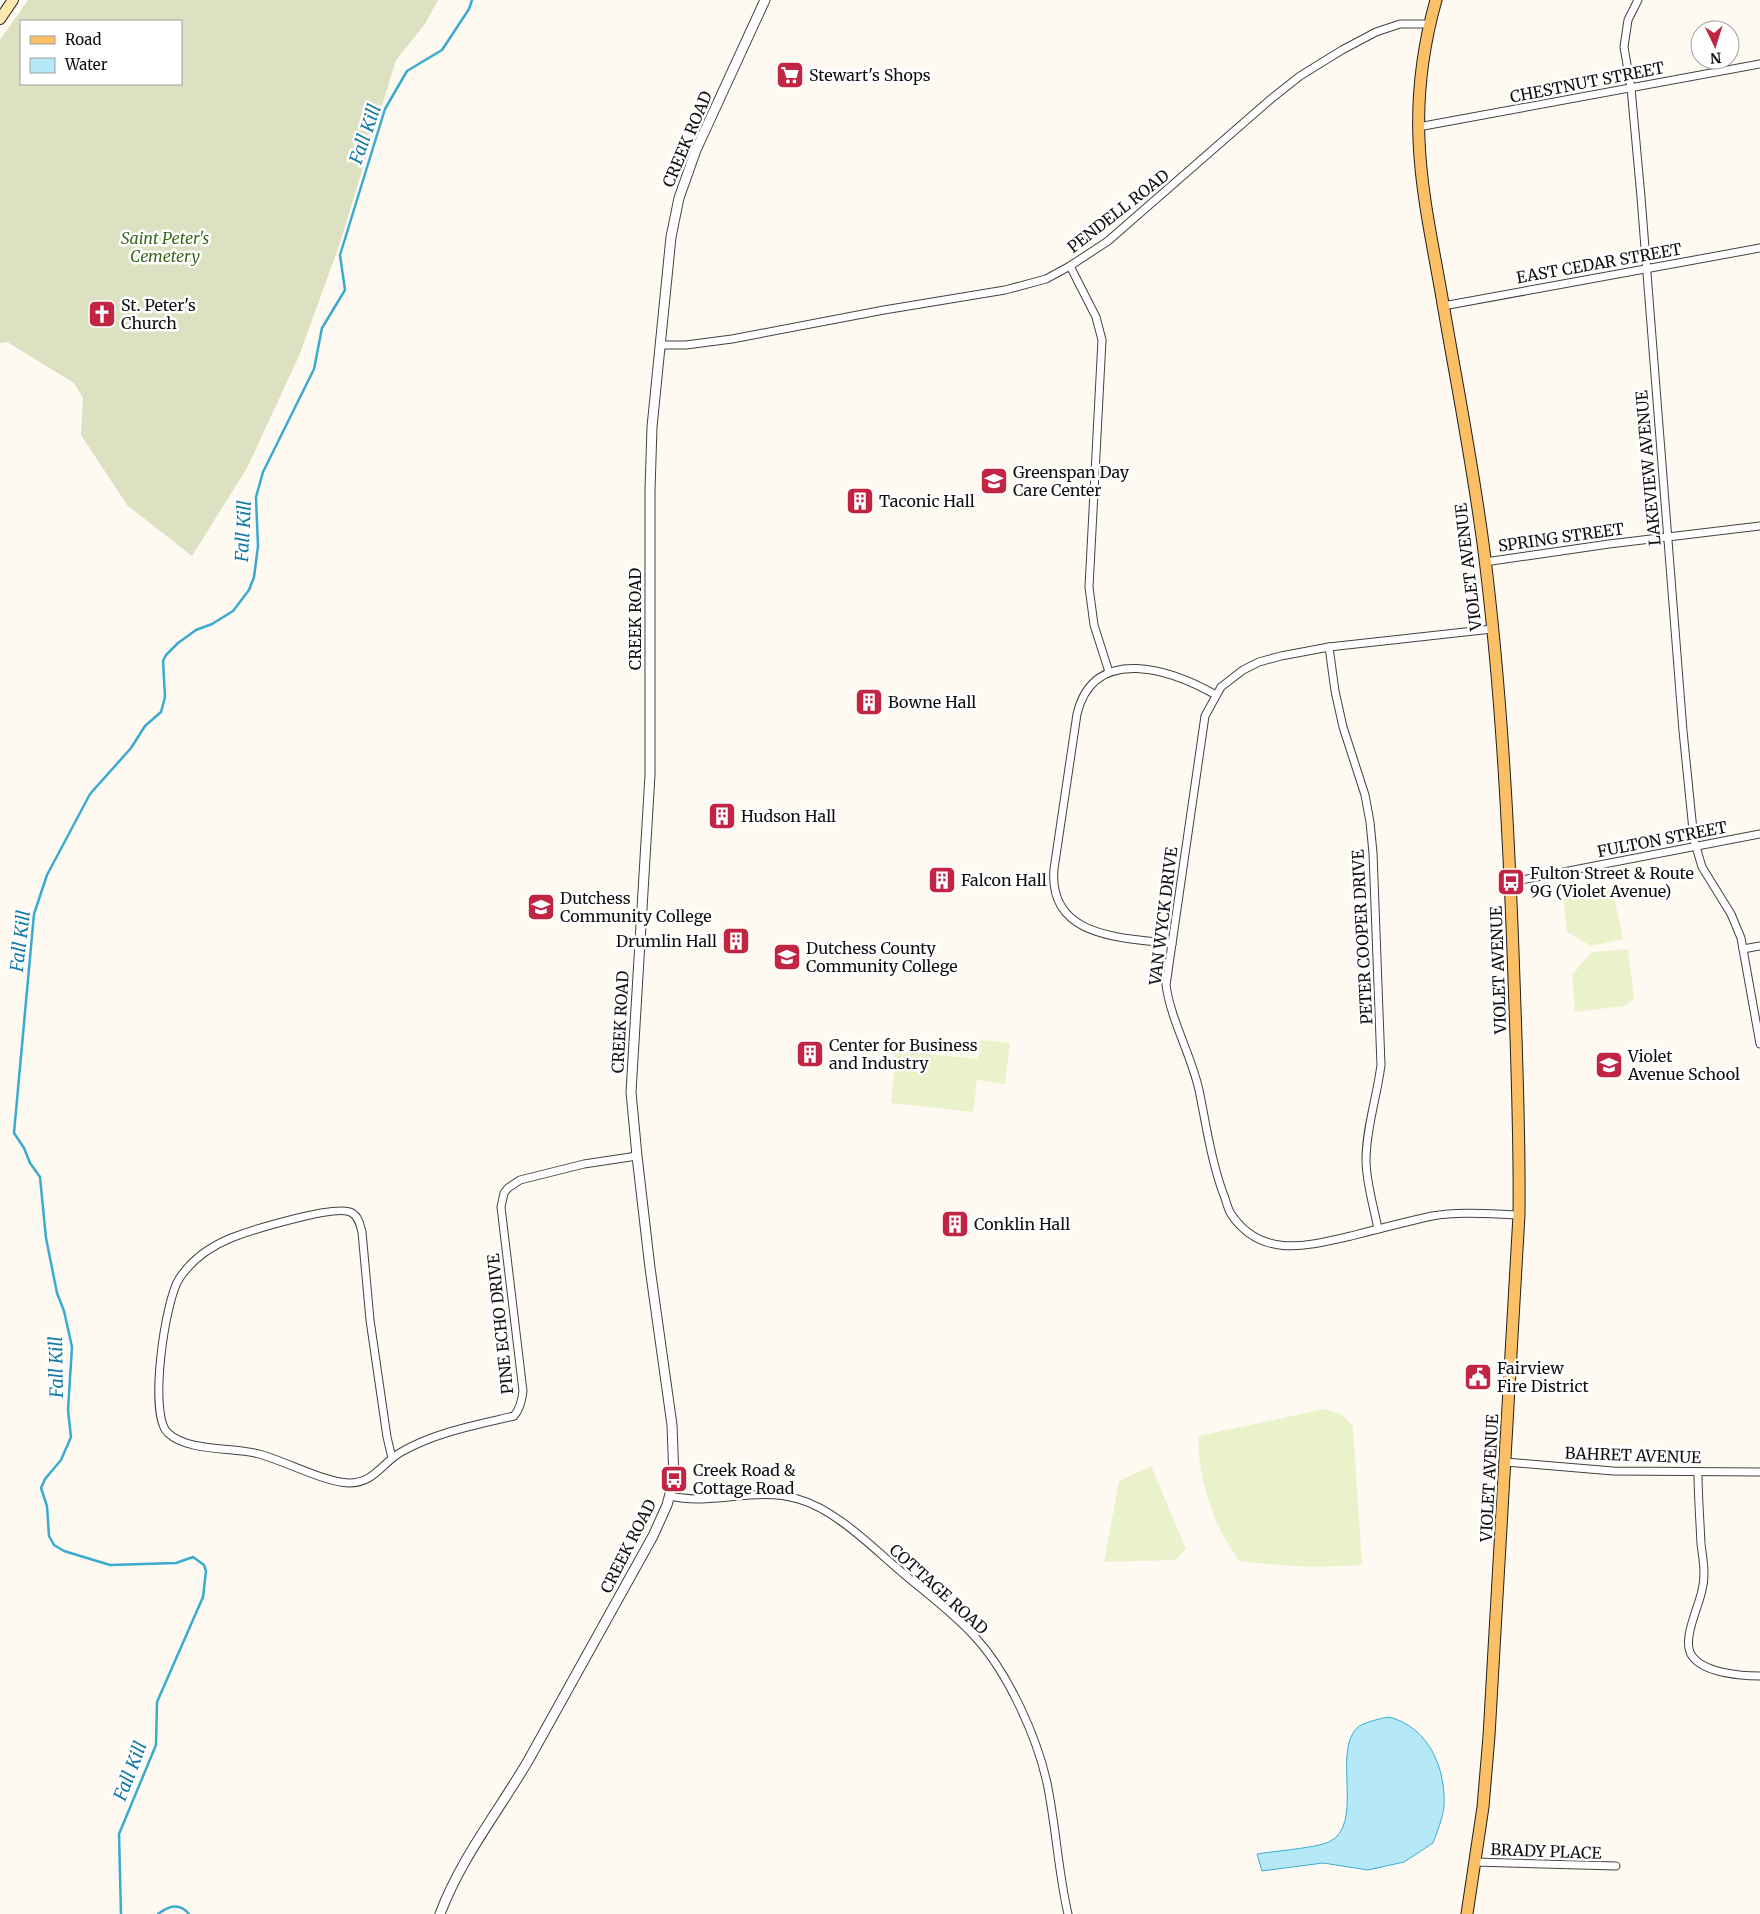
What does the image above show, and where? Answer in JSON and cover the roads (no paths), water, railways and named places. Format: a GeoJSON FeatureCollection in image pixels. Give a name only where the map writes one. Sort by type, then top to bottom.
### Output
{"type":"FeatureCollection","features":[{"type":"Feature","properties":{"kind":"main road"},"geometry":{"type":"LineString","coordinates":[[0,19],[13,0]]}},
{"type":"Feature","properties":{"kind":"main road","name":"VIOLET AVENUE"},"geometry":{"type":"LineString","coordinates":[[1436,0],[1421,76],[1418,127],[1423,182],[1477,501],[1492,629],[1505,770],[1520,1137],[1519,1215],[1489,1736],[1483,1807],[1467,1914]]}},
{"type":"Feature","properties":{"kind":"street","name":"CREEK ROAD"},"geometry":{"type":"LineString","coordinates":[[440,1914],[472,1848],[523,1769],[643,1554],[670,1496],[675,1470],[672,1425],[654,1299],[637,1156],[631,1075],[650,775],[650,464],[653,411],[671,237],[682,186],[696,150],[766,0]]}},
{"type":"Feature","properties":{"kind":"street","name":"LAKEVIEW AVENUE"},"geometry":{"type":"LineString","coordinates":[[1638,0],[1628,20],[1624,47],[1631,88],[1683,731],[1695,846],[1702,867],[1731,914],[1741,938],[1760,1044]]}},
{"type":"Feature","properties":{"kind":"street","name":"PENDELL ROAD"},"geometry":{"type":"LineString","coordinates":[[661,345],[715,342],[906,306],[1005,290],[1034,283],[1070,266],[1096,250],[1122,230],[1300,76],[1376,32],[1400,24],[1430,24]]}},
{"type":"Feature","properties":{"kind":"street","name":"CHESTNUT STREET"},"geometry":{"type":"LineString","coordinates":[[1418,127],[1760,64]]}},
{"type":"Feature","properties":{"kind":"street","name":"EAST CEDAR STREET"},"geometry":{"type":"LineString","coordinates":[[1443,306],[1760,248]]}},
{"type":"Feature","properties":{"kind":"street"},"geometry":{"type":"LineString","coordinates":[[1070,266],[1096,317],[1102,340],[1089,587],[1094,626],[1109,672]]}},
{"type":"Feature","properties":{"kind":"street","name":"SPRING STREET"},"geometry":{"type":"LineString","coordinates":[[1485,562],[1760,526]]}},
{"type":"Feature","properties":{"kind":"street","name":"VAN WYCK DRIVE"},"geometry":{"type":"LineString","coordinates":[[1492,629],[1329,648],[1281,656],[1259,662],[1243,670],[1221,687],[1205,716],[1166,985],[1168,998],[1198,1084],[1216,1174],[1230,1212],[1254,1236],[1271,1244],[1290,1246],[1312,1245],[1433,1216],[1456,1213],[1519,1215]]}},
{"type":"Feature","properties":{"kind":"street","name":"PETER COOPER DRIVE"},"geometry":{"type":"LineString","coordinates":[[1329,648],[1341,718],[1365,795],[1373,852],[1381,1055],[1379,1082],[1370,1120],[1366,1161],[1378,1229]]}},
{"type":"Feature","properties":{"kind":"street"},"geometry":{"type":"LineString","coordinates":[[1172,944],[1099,933],[1086,929],[1062,908],[1056,892],[1054,869],[1079,705],[1086,691],[1093,683],[1109,672],[1126,667],[1156,670],[1193,682],[1216,695]]}},
{"type":"Feature","properties":{"kind":"street","name":"FULTON STREET"},"geometry":{"type":"LineString","coordinates":[[1510,882],[1760,834]]}},
{"type":"Feature","properties":{"kind":"street"},"geometry":{"type":"LineString","coordinates":[[1743,949],[1760,946]]}},
{"type":"Feature","properties":{"kind":"street","name":"PINE ECHO DRIVE"},"geometry":{"type":"LineString","coordinates":[[392,1458],[435,1435],[514,1416],[518,1411],[523,1391],[501,1207],[504,1193],[508,1188],[520,1180],[569,1168],[637,1156]]}},
{"type":"Feature","properties":{"kind":"street"},"geometry":{"type":"LineString","coordinates":[[346,1210],[352,1212],[359,1219],[362,1232],[370,1320],[392,1458],[368,1480],[348,1483],[258,1454],[190,1444],[176,1439],[166,1432],[160,1418],[158,1399],[162,1348],[168,1312],[178,1280],[200,1254],[233,1237],[331,1212],[346,1210]]}},
{"type":"Feature","properties":{"kind":"street","name":"BAHRET AVENUE"},"geometry":{"type":"LineString","coordinates":[[1506,1462],[1613,1471],[1760,1472]]}},
{"type":"Feature","properties":{"kind":"street"},"geometry":{"type":"LineString","coordinates":[[1698,1472],[1704,1576],[1700,1601],[1690,1625],[1691,1653],[1698,1662],[1723,1673],[1760,1676]]}},
{"type":"Feature","properties":{"kind":"street","name":"COTTAGE ROAD"},"geometry":{"type":"LineString","coordinates":[[670,1496],[694,1499],[780,1495],[814,1505],[856,1534],[976,1638],[990,1655],[1008,1684],[1039,1755],[1047,1784],[1059,1868],[1068,1914]]}},
{"type":"Feature","properties":{"kind":"street","name":"BRADY PLACE"},"geometry":{"type":"LineString","coordinates":[[1475,1862],[1616,1866]]}},
{"type":"Feature","properties":{"kind":"water"},"geometry":{"type":"Polygon","coordinates":[[[1389,1717],[1403,1722],[1424,1739],[1438,1763],[1444,1791],[1444,1806],[1433,1843],[1404,1862],[1368,1870],[1323,1863],[1262,1871],[1257,1854],[1323,1844],[1329,1842],[1340,1833],[1345,1820],[1347,1805],[1347,1754],[1350,1739],[1359,1726],[1389,1717]]]}},
{"type":"Feature","properties":{"kind":"waterway","name":"Fall Kill"},"geometry":{"type":"LineString","coordinates":[[121,1914],[119,1834],[156,1745],[157,1702],[203,1597],[206,1571],[204,1565],[193,1557],[176,1563],[110,1565],[64,1551],[54,1545],[49,1536],[47,1506],[41,1488],[45,1479],[61,1460],[71,1437],[68,1410],[72,1347],[64,1311],[57,1293],[46,1238],[40,1177],[14,1133],[34,914],[47,875],[90,794],[131,748],[145,726],[161,712],[165,697],[163,661],[166,655],[178,643],[196,630],[212,624],[233,611],[249,590],[254,577],[258,546],[256,497],[263,472],[314,369],[322,328],[345,290],[340,255],[385,109],[407,71],[442,50],[469,9],[472,0]]}},
{"type":"Feature","properties":{"kind":"waterway","name":"Fall Kill"},"geometry":{"type":"LineString","coordinates":[[158,1914],[174,1906],[185,1910],[189,1914]]}},
{"type":"Feature","properties":{"kind":"place","name":"Stewart's Shops"},"geometry":{"type":"Point","coordinates":[790,75]}},
{"type":"Feature","properties":{"kind":"place","name":"St. Peter's Church"},"geometry":{"type":"Point","coordinates":[102,314]}},
{"type":"Feature","properties":{"kind":"place","name":"Greenspan Day Care Center"},"geometry":{"type":"Point","coordinates":[994,481]}},
{"type":"Feature","properties":{"kind":"place","name":"Taconic Hall"},"geometry":{"type":"Point","coordinates":[860,501]}},
{"type":"Feature","properties":{"kind":"place","name":"Bowne Hall"},"geometry":{"type":"Point","coordinates":[869,702]}},
{"type":"Feature","properties":{"kind":"place","name":"Hudson Hall"},"geometry":{"type":"Point","coordinates":[722,816]}},
{"type":"Feature","properties":{"kind":"place","name":"Falcon Hall"},"geometry":{"type":"Point","coordinates":[942,880]}},
{"type":"Feature","properties":{"kind":"place","name":"Fulton Street & Route 9G (Violet Avenue)"},"geometry":{"type":"Point","coordinates":[1511,882]}},
{"type":"Feature","properties":{"kind":"place","name":"Dutchess Community College"},"geometry":{"type":"Point","coordinates":[541,907]}},
{"type":"Feature","properties":{"kind":"place","name":"Drumlin Hall"},"geometry":{"type":"Point","coordinates":[736,941]}},
{"type":"Feature","properties":{"kind":"place","name":"Dutchess County Community College"},"geometry":{"type":"Point","coordinates":[787,957]}},
{"type":"Feature","properties":{"kind":"place","name":"Center for Business and Industry"},"geometry":{"type":"Point","coordinates":[810,1054]}},
{"type":"Feature","properties":{"kind":"place","name":"Violet Avenue School"},"geometry":{"type":"Point","coordinates":[1609,1065]}},
{"type":"Feature","properties":{"kind":"place","name":"Conklin Hall"},"geometry":{"type":"Point","coordinates":[955,1224]}},
{"type":"Feature","properties":{"kind":"place","name":"Fairview Fire District"},"geometry":{"type":"Point","coordinates":[1478,1377]}},
{"type":"Feature","properties":{"kind":"place","name":"Creek Road & Cottage Road"},"geometry":{"type":"Point","coordinates":[674,1479]}},
{"type":"Feature","properties":{"kind":"park label","name":"Saint Peter's Cemetery"},"geometry":{"type":"Point","coordinates":[165,247]}}]}
